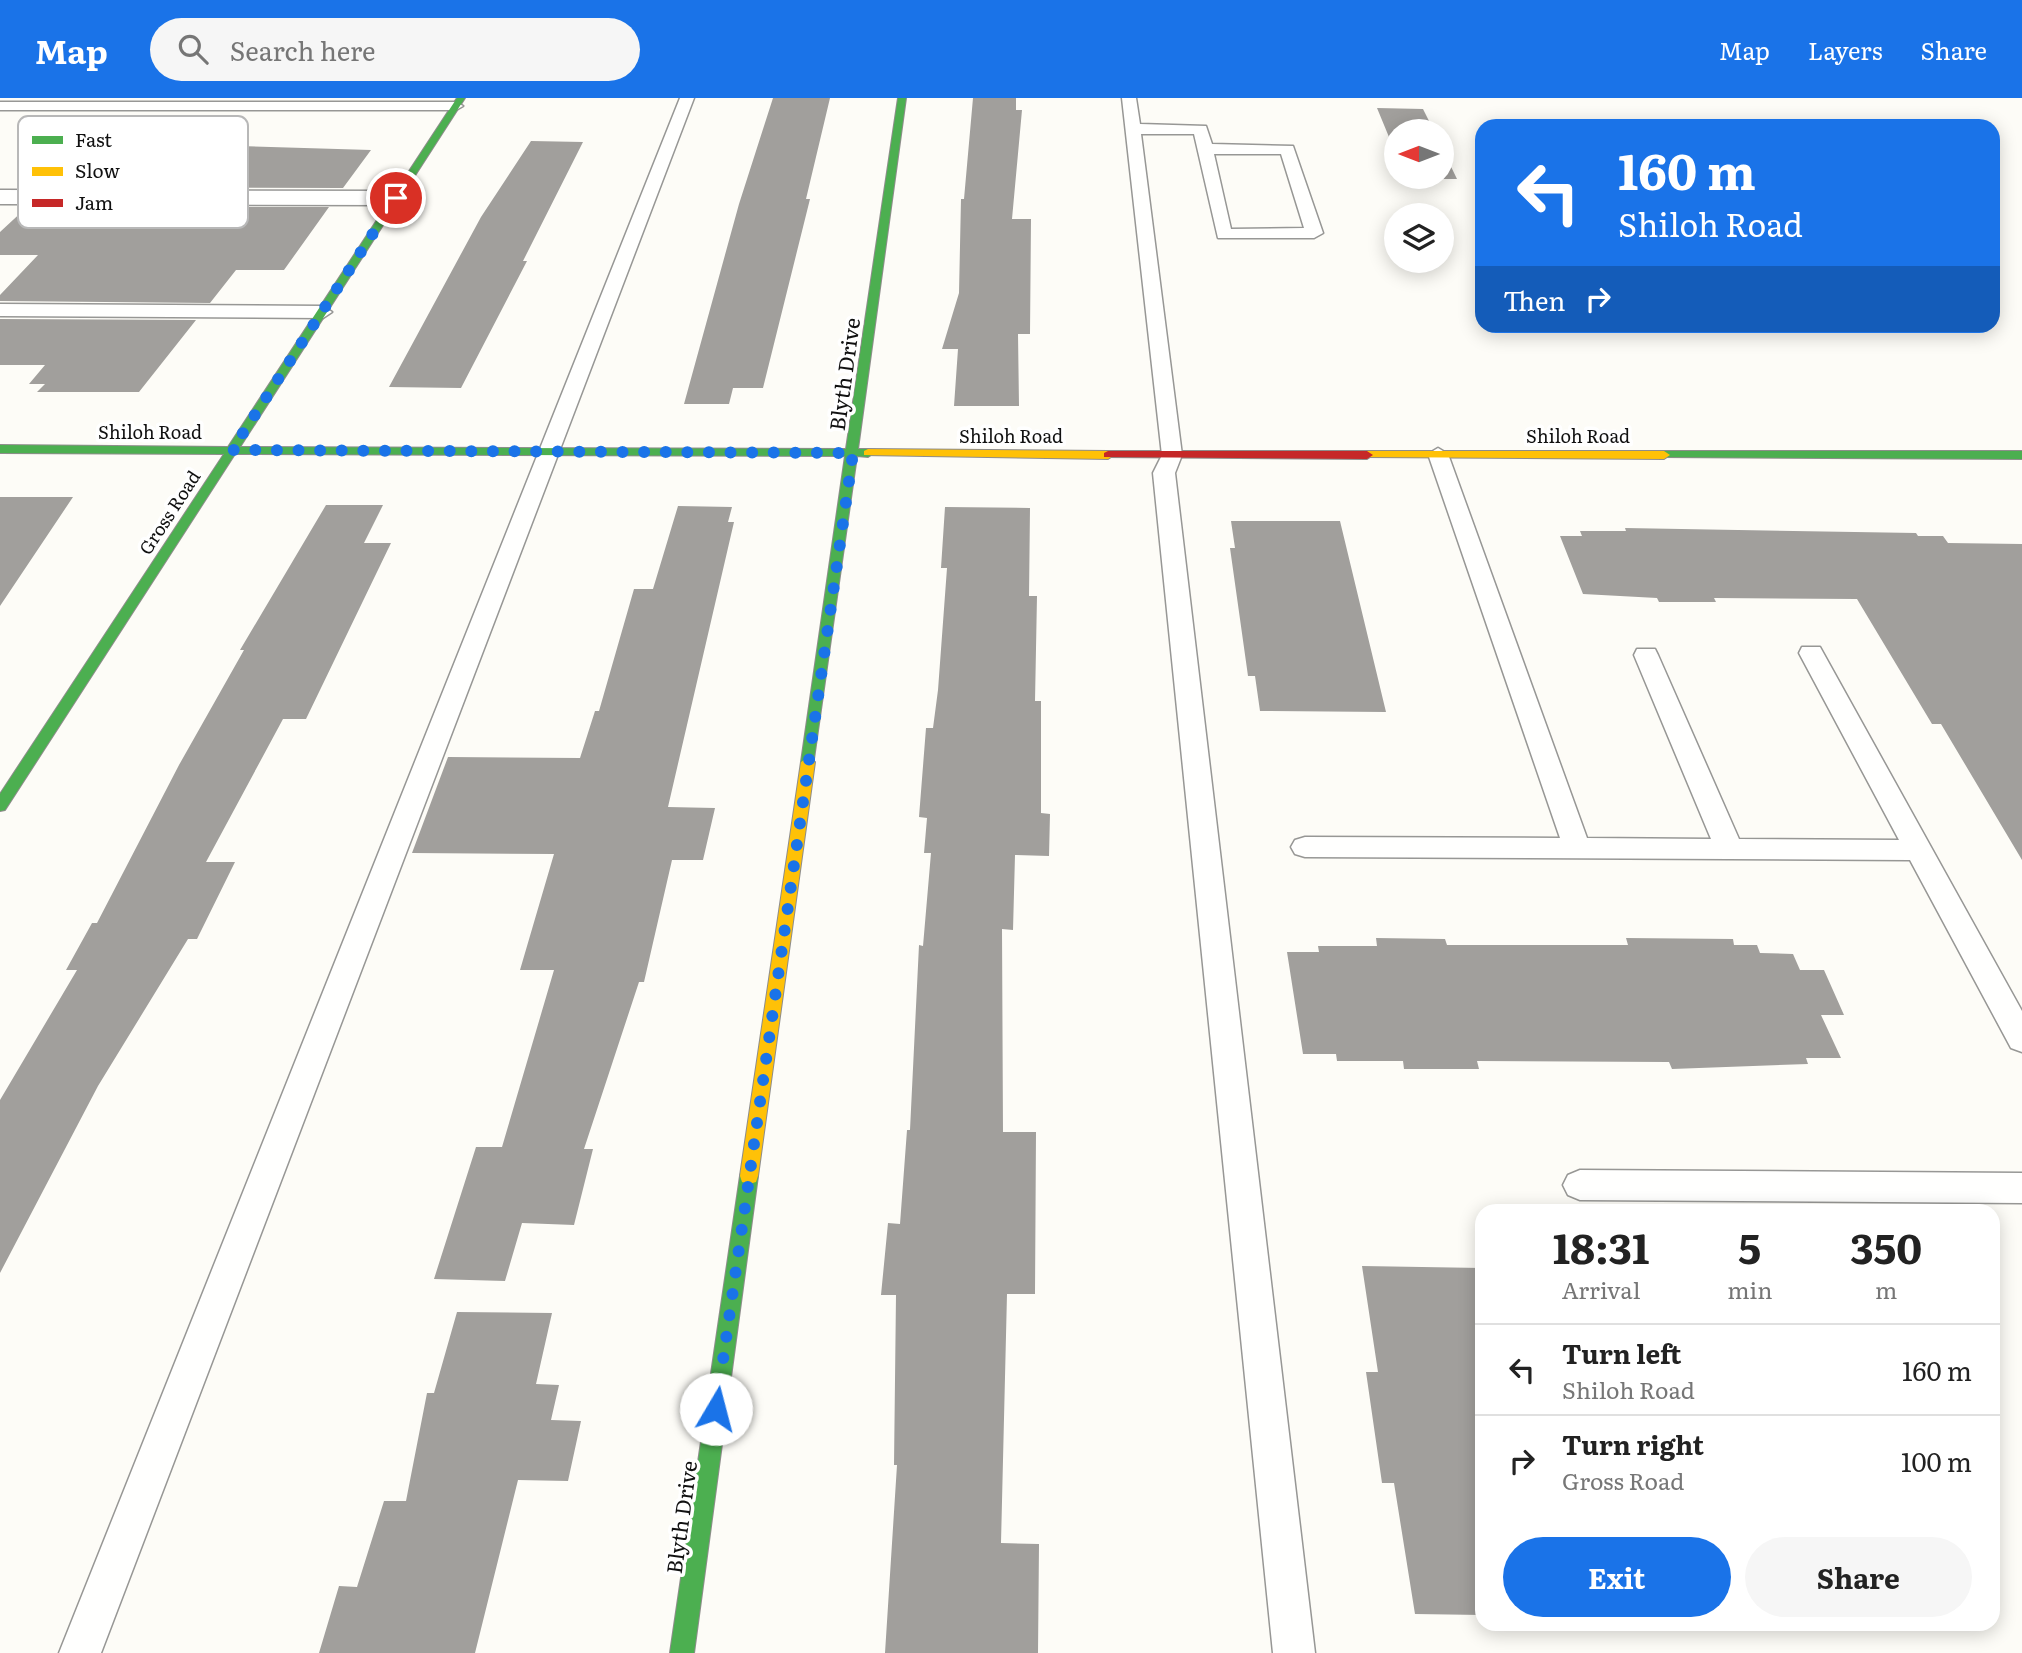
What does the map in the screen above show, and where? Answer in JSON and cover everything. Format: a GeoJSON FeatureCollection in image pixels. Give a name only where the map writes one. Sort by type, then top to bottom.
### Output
{"type":"FeatureCollection","features":[{"type":"Feature","properties":{"kind":"street","name":"Blyth Drive"},"geometry":{"type":"LineString","coordinates":[[682,1653],[902,98]]}},
{"type":"Feature","properties":{"kind":"street","name":"Gross Road"},"geometry":{"type":"LineString","coordinates":[[0,806],[459,102]]}},
{"type":"Feature","properties":{"kind":"street"},"geometry":{"type":"LineString","coordinates":[[0,197],[18,197]]}},
{"type":"Feature","properties":{"kind":"street"},"geometry":{"type":"LineString","coordinates":[[248,198],[396,198]]}},
{"type":"Feature","properties":{"kind":"street","name":"Shiloh Road"},"geometry":{"type":"LineString","coordinates":[[0,449],[1172,455],[2022,454]]}},
{"type":"Feature","properties":{"kind":"lane"},"geometry":{"type":"LineString","coordinates":[[80,1653],[687,98]]}},
{"type":"Feature","properties":{"kind":"lane"},"geometry":{"type":"LineString","coordinates":[[1129,98],[1172,455],[1164,473],[1294,1653]]}},
{"type":"Feature","properties":{"kind":"lane"},"geometry":{"type":"LineString","coordinates":[[0,106],[459,102]]}},
{"type":"Feature","properties":{"kind":"lane"},"geometry":{"type":"LineString","coordinates":[[1133,129],[1201,129],[1224,233],[1314,233],[1287,149],[1206,149]]}},
{"type":"Feature","properties":{"kind":"lane"},"geometry":{"type":"LineString","coordinates":[[0,310],[323,312]]}},
{"type":"Feature","properties":{"kind":"lane"},"geometry":{"type":"LineString","coordinates":[[1438,454],[1576,846]]}},
{"type":"Feature","properties":{"kind":"lane"},"geometry":{"type":"LineString","coordinates":[[1811,653],[2022,1039]]}},
{"type":"Feature","properties":{"kind":"lane"},"geometry":{"type":"LineString","coordinates":[[1646,655],[1729,848]]}},
{"type":"Feature","properties":{"kind":"lane"},"geometry":{"type":"LineString","coordinates":[[1305,848],[1576,846],[1919,850]]}},
{"type":"Feature","properties":{"kind":"lane"},"geometry":{"type":"LineString","coordinates":[[1580,1185],[2022,1188]]}},
{"type":"Feature","properties":{"kind":"building"},"geometry":{"type":"Polygon","coordinates":[[[773,98],[830,98],[806,199],[810,199],[763,388],[733,388],[729,404],[684,404],[739,204],[773,98]]]}},
{"type":"Feature","properties":{"kind":"building"},"geometry":{"type":"Polygon","coordinates":[[[973,98],[1016,98],[1016,110],[1022,110],[1012,219],[1031,219],[1030,334],[1018,334],[1019,406],[954,406],[958,349],[942,349],[959,293],[961,199],[964,199],[973,98]]]}},
{"type":"Feature","properties":{"kind":"building"},"geometry":{"type":"Polygon","coordinates":[[[1377,108],[1423,109],[1428,119],[1384,119],[1384,125],[1377,108]]]}},
{"type":"Feature","properties":{"kind":"building"},"geometry":{"type":"Polygon","coordinates":[[[531,141],[583,142],[523,261],[527,261],[461,388],[389,387],[481,217],[531,141]]]}},
{"type":"Feature","properties":{"kind":"building"},"geometry":{"type":"Polygon","coordinates":[[[248,146],[371,150],[343,188],[248,188],[248,146]]]}},
{"type":"Feature","properties":{"kind":"building"},"geometry":{"type":"Polygon","coordinates":[[[248,207],[329,207],[284,270],[236,270],[210,303],[0,301],[0,295],[38,255],[0,255],[0,232],[18,215],[18,228],[248,228],[248,207]]]}},
{"type":"Feature","properties":{"kind":"building"},"geometry":{"type":"Polygon","coordinates":[[[0,319],[196,320],[139,392],[37,392],[45,384],[29,384],[45,365],[0,365],[0,319]]]}},
{"type":"Feature","properties":{"kind":"building"},"geometry":{"type":"Polygon","coordinates":[[[0,497],[73,497],[0,606],[0,497]]]}},
{"type":"Feature","properties":{"kind":"building"},"geometry":{"type":"Polygon","coordinates":[[[326,505],[383,505],[364,543],[391,543],[306,719],[283,719],[206,862],[235,862],[197,939],[188,939],[98,1086],[0,1273],[0,1100],[77,970],[66,970],[92,923],[97,923],[179,765],[244,650],[240,650],[326,505]]]}},
{"type":"Feature","properties":{"kind":"building"},"geometry":{"type":"Polygon","coordinates":[[[678,506],[732,507],[728,522],[734,522],[668,807],[715,808],[703,860],[672,860],[644,982],[639,982],[584,1149],[593,1149],[574,1225],[522,1223],[505,1281],[434,1279],[476,1147],[502,1147],[554,970],[520,970],[554,854],[412,853],[448,757],[580,758],[595,711],[599,711],[634,589],[653,589],[678,506]]]}},
{"type":"Feature","properties":{"kind":"building"},"geometry":{"type":"Polygon","coordinates":[[[945,507],[1030,508],[1029,596],[1037,596],[1035,701],[1041,701],[1041,813],[1050,814],[1049,856],[1015,855],[1013,930],[1002,929],[1003,1132],[1036,1132],[1035,1294],[1007,1294],[1001,1543],[1039,1544],[1038,1653],[885,1653],[897,1465],[894,1465],[896,1295],[881,1295],[888,1223],[900,1224],[907,1130],[910,1130],[919,945],[923,946],[931,853],[924,853],[927,818],[919,817],[926,728],[933,728],[938,690],[947,568],[941,568],[945,507]]]}},
{"type":"Feature","properties":{"kind":"building"},"geometry":{"type":"Polygon","coordinates":[[[1231,521],[1340,521],[1386,712],[1260,711],[1255,676],[1248,676],[1230,548],[1235,548],[1231,521]]]}},
{"type":"Feature","properties":{"kind":"building"},"geometry":{"type":"Polygon","coordinates":[[[1625,528],[1916,533],[1918,536],[1943,536],[1948,543],[2022,544],[2022,860],[1941,724],[1932,724],[1857,599],[1714,598],[1716,602],[1659,602],[1657,598],[1583,594],[1560,536],[1582,536],[1580,531],[1626,531],[1625,528]]]}},
{"type":"Feature","properties":{"kind":"building"},"geometry":{"type":"Polygon","coordinates":[[[1376,938],[1445,939],[1447,945],[1628,945],[1626,938],[1733,939],[1734,945],[1757,945],[1760,953],[1793,954],[1800,970],[1824,970],[1844,1015],[1821,1015],[1841,1058],[1806,1058],[1808,1064],[1672,1069],[1669,1062],[1477,1061],[1479,1069],[1404,1069],[1403,1061],[1337,1061],[1336,1054],[1303,1054],[1287,952],[1319,952],[1318,946],[1377,946],[1376,938]]]}},
{"type":"Feature","properties":{"kind":"building"},"geometry":{"type":"Polygon","coordinates":[[[1362,1266],[1475,1268],[1475,1615],[1415,1614],[1394,1483],[1382,1483],[1366,1372],[1378,1372],[1362,1266]]]}},
{"type":"Feature","properties":{"kind":"building"},"geometry":{"type":"Polygon","coordinates":[[[457,1312],[552,1313],[536,1384],[559,1385],[551,1420],[581,1421],[568,1481],[518,1480],[475,1653],[319,1653],[339,1586],[357,1587],[384,1501],[406,1501],[427,1393],[434,1393],[457,1312]]]}},
{"type":"Feature","properties":{"kind":"traffic: fast"},"geometry":{"type":"LineString","coordinates":[[0,806],[461,98]]}},
{"type":"Feature","properties":{"kind":"traffic: fast"},"geometry":{"type":"LineString","coordinates":[[808,762],[902,98]]}},
{"type":"Feature","properties":{"kind":"traffic: fast"},"geometry":{"type":"LineString","coordinates":[[0,449],[868,453]]}},
{"type":"Feature","properties":{"kind":"traffic: fast"},"geometry":{"type":"LineString","coordinates":[[1664,455],[2022,455]]}},
{"type":"Feature","properties":{"kind":"traffic: fast"},"geometry":{"type":"LineString","coordinates":[[682,1653],[749,1176]]}},
{"type":"Feature","properties":{"kind":"traffic: slow"},"geometry":{"type":"LineString","coordinates":[[868,453],[1108,455]]}},
{"type":"Feature","properties":{"kind":"traffic: slow"},"geometry":{"type":"LineString","coordinates":[[1367,455],[1664,455]]}},
{"type":"Feature","properties":{"kind":"traffic: slow"},"geometry":{"type":"LineString","coordinates":[[749,1176],[808,762]]}},
{"type":"Feature","properties":{"kind":"traffic: jam"},"geometry":{"type":"LineString","coordinates":[[1108,455],[1367,455]]}},
{"type":"Feature","properties":{"kind":"route"},"geometry":{"type":"LineString","coordinates":[[396,198],[232,450],[853,453],[716,1409]]}}]}
